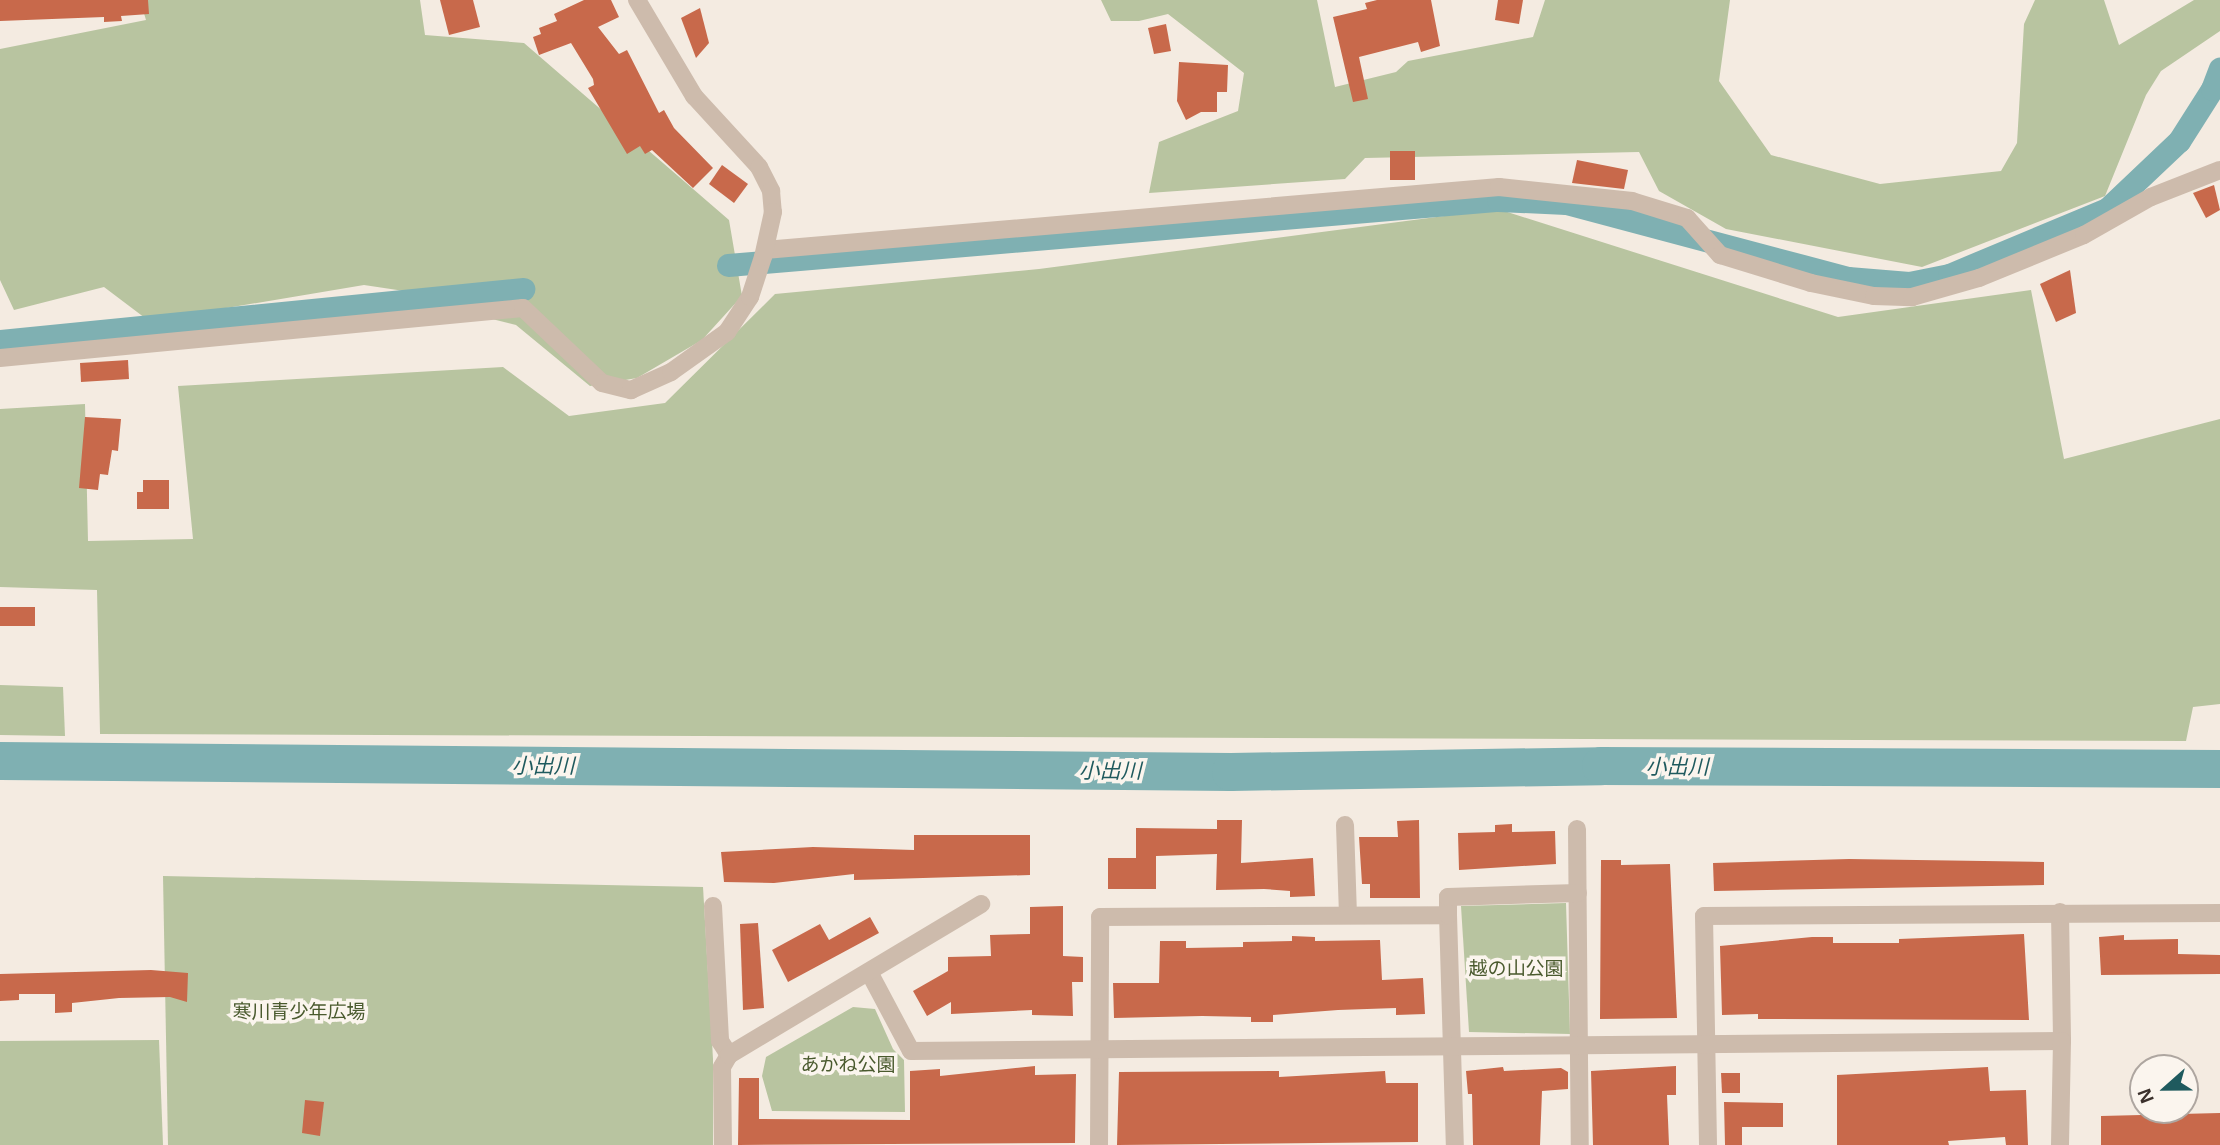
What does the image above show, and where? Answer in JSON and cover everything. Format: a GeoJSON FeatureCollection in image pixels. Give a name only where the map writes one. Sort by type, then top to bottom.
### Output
{"type":"FeatureCollection","features":[{"type":"Feature","properties":{"kind":"street"},"geometry":{"type":"LineString","coordinates":[[0,358],[523,308],[603,383],[631,390],[671,372],[727,332],[750,296],[773,212],[771,191],[759,167],[694,96],[637,0]]}},
{"type":"Feature","properties":{"kind":"street"},"geometry":{"type":"LineString","coordinates":[[762,258],[1499,187],[1632,201],[1687,218],[1720,255],[1811,284],[1874,296],[1912,297],[1979,278],[2061,244],[2151,197],[2220,170]]}},
{"type":"Feature","properties":{"kind":"street"},"geometry":{"type":"LineString","coordinates":[[1345,825],[1348,915]]}},
{"type":"Feature","properties":{"kind":"street"},"geometry":{"type":"LineString","coordinates":[[1577,829],[1580,1145]]}},
{"type":"Feature","properties":{"kind":"street"},"geometry":{"type":"LineString","coordinates":[[1455,1145],[1448,897],[1578,893]]}},
{"type":"Feature","properties":{"kind":"street"},"geometry":{"type":"LineString","coordinates":[[723,1145],[722,1067],[729,1055],[981,904]]}},
{"type":"Feature","properties":{"kind":"street"},"geometry":{"type":"LineString","coordinates":[[713,906],[720,1041],[729,1055]]}},
{"type":"Feature","properties":{"kind":"street"},"geometry":{"type":"LineString","coordinates":[[2060,912],[2060,1145]]}},
{"type":"Feature","properties":{"kind":"street"},"geometry":{"type":"LineString","coordinates":[[1708,1145],[1704,916],[2220,913]]}},
{"type":"Feature","properties":{"kind":"street"},"geometry":{"type":"LineString","coordinates":[[1099,1145],[1100,917],[1448,915]]}},
{"type":"Feature","properties":{"kind":"street"},"geometry":{"type":"LineString","coordinates":[[869,972],[911,1051],[2062,1041]]}},
{"type":"Feature","properties":{"kind":"green space"},"geometry":{"type":"Polygon","coordinates":[[[140,0],[420,0],[425,35],[524,43],[729,220],[742,296],[702,340],[637,378],[590,386],[516,325],[432,304],[404,291],[364,285],[149,321],[104,287],[14,310],[0,280],[0,49],[146,20],[140,0]]]}},
{"type":"Feature","properties":{"kind":"green space"},"geometry":{"type":"Polygon","coordinates":[[[1101,0],[1317,0],[1335,87],[1396,72],[1408,61],[1533,37],[1545,0],[1730,0],[1719,81],[1771,155],[1880,184],[2001,171],[2017,143],[2024,24],[2035,0],[2104,0],[2119,45],[2194,0],[2220,0],[2220,31],[2161,71],[2146,95],[2105,196],[1922,267],[1726,229],[1659,191],[1639,152],[1365,158],[1345,179],[1149,193],[1159,142],[1238,111],[1244,73],[1168,14],[1139,21],[1111,21],[1101,0]]]}},
{"type":"Feature","properties":{"kind":"green space"},"geometry":{"type":"Polygon","coordinates":[[[1498,209],[1838,317],[2031,290],[2064,459],[2220,419],[2220,704],[2193,707],[2186,741],[100,734],[97,590],[0,587],[0,409],[85,404],[88,541],[193,539],[178,386],[503,367],[569,416],[665,403],[775,294],[1039,269],[1498,209]]]}},
{"type":"Feature","properties":{"kind":"green space"},"geometry":{"type":"Polygon","coordinates":[[[0,685],[63,687],[65,736],[0,735],[0,685]]]}},
{"type":"Feature","properties":{"kind":"green space","name":"寒川青少年広場"},"geometry":{"type":"Polygon","coordinates":[[[163,876],[703,887],[713,1059],[713,1145],[168,1145],[163,876]]]}},
{"type":"Feature","properties":{"kind":"green space","name":"越の山公園"},"geometry":{"type":"Polygon","coordinates":[[[1566,903],[1570,1034],[1469,1032],[1461,906],[1566,903]]]}},
{"type":"Feature","properties":{"kind":"green space","name":"あかね公園"},"geometry":{"type":"Polygon","coordinates":[[[853,1007],[875,1009],[893,1049],[904,1060],[905,1112],[772,1111],[762,1076],[766,1057],[853,1007]]]}},
{"type":"Feature","properties":{"kind":"green space"},"geometry":{"type":"Polygon","coordinates":[[[159,1040],[163,1145],[0,1145],[0,1041],[159,1040]]]}},
{"type":"Feature","properties":{"kind":"building"},"geometry":{"type":"Polygon","coordinates":[[[0,0],[148,0],[149,14],[121,16],[122,21],[104,22],[104,17],[0,21],[0,0]]]}},
{"type":"Feature","properties":{"kind":"building"},"geometry":{"type":"Polygon","coordinates":[[[440,0],[473,0],[480,27],[449,35],[440,0]]]}},
{"type":"Feature","properties":{"kind":"building"},"geometry":{"type":"Polygon","coordinates":[[[584,0],[611,0],[619,17],[598,27],[619,54],[627,50],[659,113],[664,110],[674,128],[713,168],[693,188],[652,150],[645,154],[640,146],[627,154],[588,88],[594,85],[593,79],[571,43],[539,55],[533,37],[541,34],[539,28],[557,21],[554,14],[584,0]]]}},
{"type":"Feature","properties":{"kind":"building"},"geometry":{"type":"Polygon","coordinates":[[[1377,0],[1431,0],[1440,46],[1421,52],[1418,42],[1359,57],[1368,99],[1353,102],[1333,17],[1367,9],[1365,3],[1377,0]]]}},
{"type":"Feature","properties":{"kind":"building"},"geometry":{"type":"Polygon","coordinates":[[[1498,0],[1523,0],[1519,24],[1495,20],[1498,0]]]}},
{"type":"Feature","properties":{"kind":"building"},"geometry":{"type":"Polygon","coordinates":[[[700,8],[709,43],[696,58],[681,18],[700,8]]]}},
{"type":"Feature","properties":{"kind":"building"},"geometry":{"type":"Polygon","coordinates":[[[1166,24],[1171,51],[1154,54],[1148,28],[1166,24]]]}},
{"type":"Feature","properties":{"kind":"building"},"geometry":{"type":"Polygon","coordinates":[[[1179,62],[1228,65],[1227,92],[1217,92],[1217,112],[1201,112],[1186,120],[1177,101],[1179,62]]]}},
{"type":"Feature","properties":{"kind":"building"},"geometry":{"type":"Polygon","coordinates":[[[1390,151],[1415,151],[1415,180],[1390,180],[1390,151]]]}},
{"type":"Feature","properties":{"kind":"building"},"geometry":{"type":"Polygon","coordinates":[[[1577,160],[1628,170],[1624,189],[1572,183],[1577,160]]]}},
{"type":"Feature","properties":{"kind":"building"},"geometry":{"type":"Polygon","coordinates":[[[722,165],[748,184],[734,203],[709,184],[722,165]]]}},
{"type":"Feature","properties":{"kind":"building"},"geometry":{"type":"Polygon","coordinates":[[[2214,185],[2220,210],[2206,218],[2193,193],[2214,185]]]}},
{"type":"Feature","properties":{"kind":"building"},"geometry":{"type":"Polygon","coordinates":[[[2070,270],[2076,313],[2056,322],[2040,284],[2070,270]]]}},
{"type":"Feature","properties":{"kind":"building"},"geometry":{"type":"Polygon","coordinates":[[[128,360],[129,379],[81,382],[80,363],[128,360]]]}},
{"type":"Feature","properties":{"kind":"building"},"geometry":{"type":"Polygon","coordinates":[[[85,417],[121,419],[118,451],[112,450],[108,475],[100,474],[98,490],[79,488],[85,417]]]}},
{"type":"Feature","properties":{"kind":"building"},"geometry":{"type":"Polygon","coordinates":[[[143,480],[169,480],[169,509],[137,509],[137,492],[143,492],[143,480]]]}},
{"type":"Feature","properties":{"kind":"building"},"geometry":{"type":"Polygon","coordinates":[[[0,607],[35,607],[35,626],[0,626],[0,607]]]}},
{"type":"Feature","properties":{"kind":"building"},"geometry":{"type":"Polygon","coordinates":[[[1217,820],[1242,820],[1241,863],[1313,858],[1315,896],[1290,897],[1290,891],[1264,889],[1216,890],[1217,854],[1156,856],[1156,889],[1108,889],[1108,858],[1136,858],[1136,828],[1217,829],[1217,820]]]}},
{"type":"Feature","properties":{"kind":"building"},"geometry":{"type":"Polygon","coordinates":[[[1419,820],[1420,898],[1370,898],[1370,884],[1362,884],[1359,837],[1398,837],[1397,821],[1419,820]]]}},
{"type":"Feature","properties":{"kind":"building"},"geometry":{"type":"Polygon","coordinates":[[[1512,824],[1512,832],[1555,831],[1556,864],[1459,870],[1458,833],[1495,832],[1495,825],[1512,824]]]}},
{"type":"Feature","properties":{"kind":"building"},"geometry":{"type":"Polygon","coordinates":[[[914,835],[1030,835],[1030,875],[854,880],[854,874],[774,883],[724,882],[721,852],[813,847],[914,850],[914,835]]]}},
{"type":"Feature","properties":{"kind":"building"},"geometry":{"type":"Polygon","coordinates":[[[1849,859],[2044,862],[2044,885],[1714,891],[1713,863],[1849,859]]]}},
{"type":"Feature","properties":{"kind":"building"},"geometry":{"type":"Polygon","coordinates":[[[1601,860],[1621,860],[1621,865],[1670,864],[1677,1018],[1600,1019],[1601,860]]]}},
{"type":"Feature","properties":{"kind":"building"},"geometry":{"type":"Polygon","coordinates":[[[1063,906],[1063,956],[1083,957],[1083,982],[1072,982],[1073,1016],[1032,1015],[1032,1010],[951,1014],[951,1002],[927,1016],[913,991],[948,971],[948,957],[991,956],[990,935],[1030,934],[1030,907],[1063,906]]]}},
{"type":"Feature","properties":{"kind":"building"},"geometry":{"type":"Polygon","coordinates":[[[870,917],[879,933],[788,982],[772,950],[820,924],[829,940],[870,917]]]}},
{"type":"Feature","properties":{"kind":"building"},"geometry":{"type":"Polygon","coordinates":[[[758,923],[764,1008],[743,1010],[740,924],[758,923]]]}},
{"type":"Feature","properties":{"kind":"building"},"geometry":{"type":"Polygon","coordinates":[[[2024,934],[2029,1020],[1758,1019],[1758,1014],[1722,1015],[1720,946],[1812,937],[1833,937],[1833,943],[1899,943],[1899,939],[2024,934]]]}},
{"type":"Feature","properties":{"kind":"building"},"geometry":{"type":"Polygon","coordinates":[[[2124,935],[2124,940],[2178,939],[2178,954],[2220,955],[2220,974],[2101,975],[2099,937],[2124,935]]]}},
{"type":"Feature","properties":{"kind":"building"},"geometry":{"type":"Polygon","coordinates":[[[1292,936],[1315,937],[1315,941],[1380,940],[1382,980],[1423,978],[1425,1014],[1396,1015],[1396,1008],[1273,1015],[1273,1022],[1251,1022],[1251,1017],[1114,1018],[1113,983],[1159,983],[1160,941],[1186,941],[1186,948],[1243,947],[1243,942],[1292,941],[1292,936]]]}},
{"type":"Feature","properties":{"kind":"building"},"geometry":{"type":"Polygon","coordinates":[[[151,970],[188,973],[187,1002],[170,997],[119,998],[72,1003],[72,1012],[55,1013],[55,994],[19,994],[19,1000],[0,1001],[0,974],[151,970]]]}},
{"type":"Feature","properties":{"kind":"building"},"geometry":{"type":"Polygon","coordinates":[[[1035,1066],[1035,1075],[1076,1074],[1075,1143],[738,1145],[739,1078],[759,1078],[759,1119],[910,1120],[910,1071],[940,1069],[940,1076],[1035,1066]]]}},
{"type":"Feature","properties":{"kind":"building"},"geometry":{"type":"Polygon","coordinates":[[[1676,1066],[1676,1095],[1667,1095],[1669,1145],[1593,1145],[1591,1071],[1676,1066]]]}},
{"type":"Feature","properties":{"kind":"building"},"geometry":{"type":"Polygon","coordinates":[[[1503,1067],[1504,1071],[1561,1068],[1568,1072],[1568,1089],[1542,1091],[1540,1145],[1473,1145],[1472,1094],[1468,1094],[1466,1071],[1503,1067]]]}},
{"type":"Feature","properties":{"kind":"building"},"geometry":{"type":"Polygon","coordinates":[[[1988,1067],[1990,1091],[2026,1090],[2028,1145],[2006,1145],[2005,1137],[1948,1141],[1949,1145],[1837,1145],[1837,1075],[1988,1067]]]}},
{"type":"Feature","properties":{"kind":"building"},"geometry":{"type":"Polygon","coordinates":[[[1279,1071],[1279,1077],[1385,1071],[1386,1083],[1418,1083],[1418,1142],[1117,1145],[1119,1072],[1279,1071]]]}},
{"type":"Feature","properties":{"kind":"building"},"geometry":{"type":"Polygon","coordinates":[[[1721,1073],[1740,1073],[1740,1093],[1722,1093],[1721,1073]]]}},
{"type":"Feature","properties":{"kind":"building"},"geometry":{"type":"Polygon","coordinates":[[[305,1100],[324,1102],[320,1136],[302,1133],[305,1100]]]}},
{"type":"Feature","properties":{"kind":"building"},"geometry":{"type":"Polygon","coordinates":[[[1724,1102],[1783,1103],[1783,1127],[1742,1127],[1742,1145],[1725,1145],[1724,1102]]]}},
{"type":"Feature","properties":{"kind":"building"},"geometry":{"type":"Polygon","coordinates":[[[2220,1113],[2220,1145],[2101,1145],[2101,1116],[2129,1115],[2129,1124],[2199,1124],[2199,1114],[2220,1113]]]}},
{"type":"Feature","properties":{"kind":"waterway"},"geometry":{"type":"LineString","coordinates":[[728,265],[1498,200],[1566,203],[1848,278],[1909,283],[1949,275],[2107,209],[2179,141],[2212,89],[2220,68]]}},
{"type":"Feature","properties":{"kind":"waterway"},"geometry":{"type":"LineString","coordinates":[[0,341],[523,289]]}},
{"type":"Feature","properties":{"kind":"waterway","name":"小出川"},"geometry":{"type":"LineString","coordinates":[[0,761],[1231,772],[1601,766],[2220,769]]}}]}
